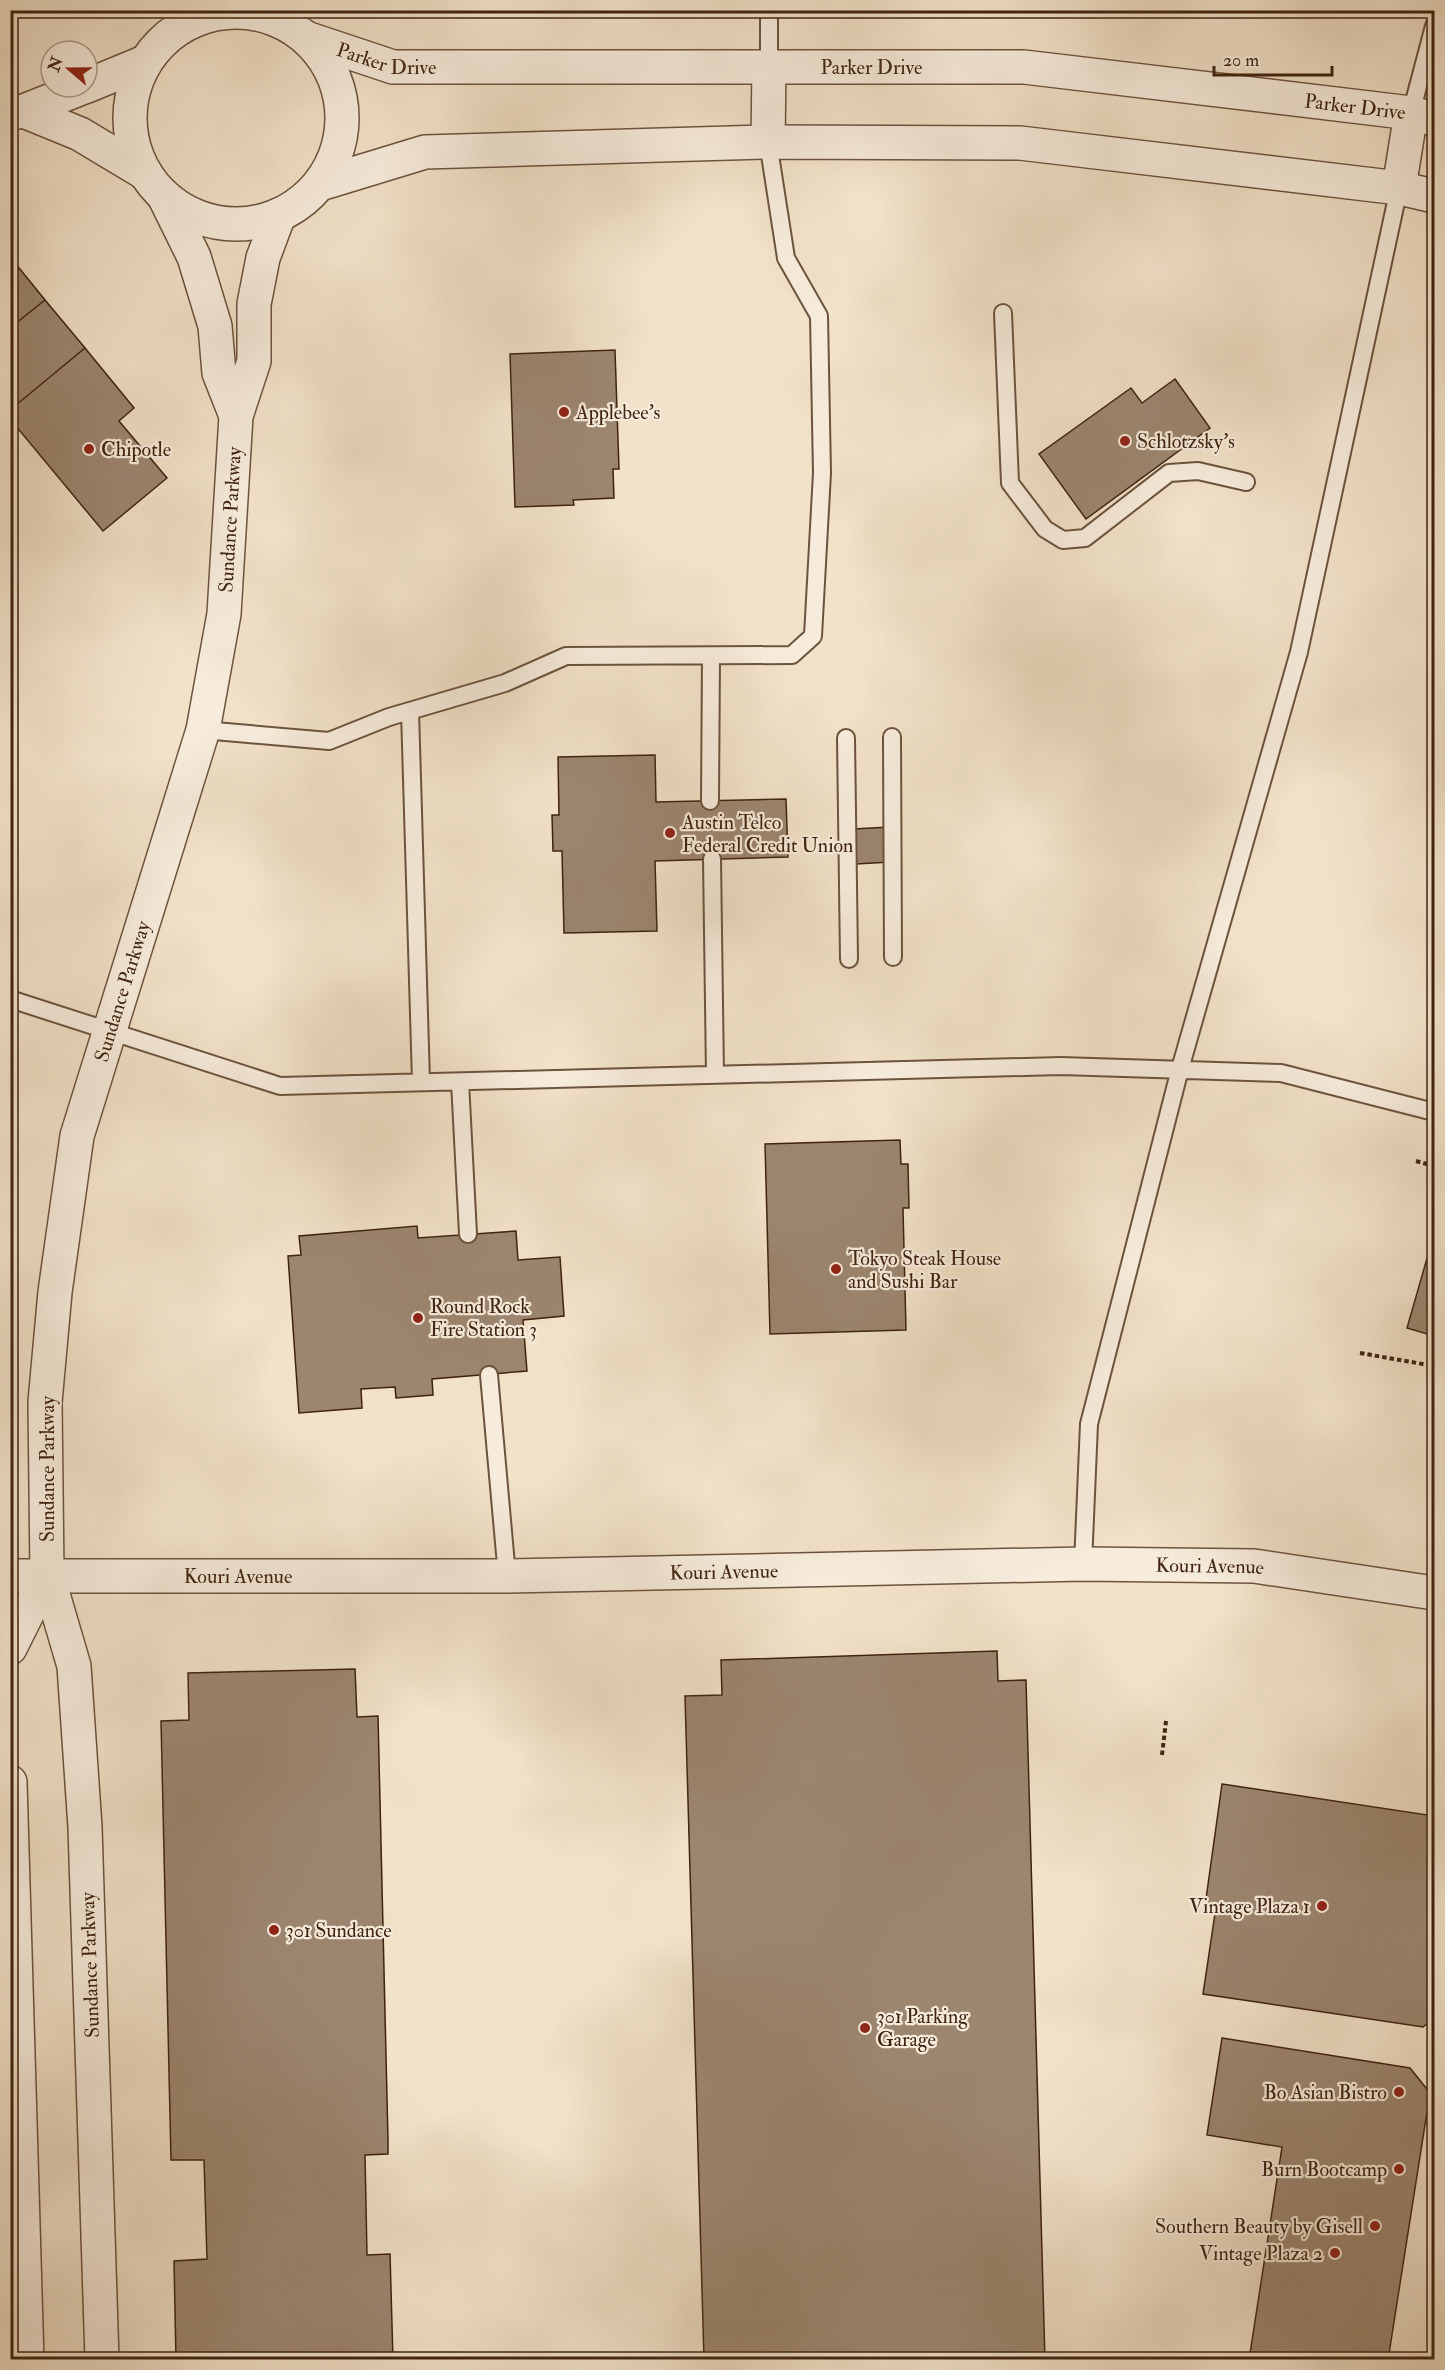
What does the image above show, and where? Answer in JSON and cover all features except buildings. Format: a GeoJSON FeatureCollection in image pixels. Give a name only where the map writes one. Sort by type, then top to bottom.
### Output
{"type":"FeatureCollection","features":[{"type":"Feature","properties":{"kind":"street"},"geometry":{"type":"LineString","coordinates":[[155,185],[132,137],[131,99],[145,63],[174,23],[232,11],[265,15],[297,26],[332,71],[344,101],[338,149],[320,184]]}},
{"type":"Feature","properties":{"kind":"street","name":"Parker Drive"},"geometry":{"type":"LineString","coordinates":[[297,26],[393,67],[1024,67],[1423,116]]}},
{"type":"Feature","properties":{"kind":"street"},"geometry":{"type":"LineString","coordinates":[[99,81],[145,63]]}},
{"type":"Feature","properties":{"kind":"street"},"geometry":{"type":"LineString","coordinates":[[768,142],[769,66]]}},
{"type":"Feature","properties":{"kind":"street"},"geometry":{"type":"LineString","coordinates":[[17,112],[52,99]]}},
{"type":"Feature","properties":{"kind":"street"},"geometry":{"type":"LineString","coordinates":[[17,112],[80,134],[155,185],[190,214],[219,223],[250,223],[279,215],[320,184],[425,152],[768,142],[1020,143],[1399,188],[1434,196]]}},
{"type":"Feature","properties":{"kind":"street"},"geometry":{"type":"LineString","coordinates":[[1399,188],[1423,116]]}},
{"type":"Feature","properties":{"kind":"street","name":"Sundance Parkway"},"geometry":{"type":"LineString","coordinates":[[155,185],[194,257],[215,326],[219,373],[236,416]]}},
{"type":"Feature","properties":{"kind":"street","name":"Sundance Parkway"},"geometry":{"type":"LineString","coordinates":[[102,2360],[85,1827],[75,1678],[47,1574],[45,1402],[55,1292],[77,1136],[108,1030],[203,730],[224,614],[236,416],[254,361],[254,304],[263,258],[279,215]]}},
{"type":"Feature","properties":{"kind":"street","name":"Kouri Avenue"},"geometry":{"type":"LineString","coordinates":[[10,1576],[47,1574],[507,1576],[1083,1564],[1254,1566],[1434,1593]]}},
{"type":"Feature","properties":{"kind":"street","name":"Sundance Parkway"},"geometry":{"type":"LineString","coordinates":[[10,1648],[47,1574]]}},
{"type":"Feature","properties":{"kind":"street"},"geometry":{"type":"LineString","coordinates":[[10,1782],[27,2360]]}},
{"type":"Feature","properties":{"kind":"lane"},"geometry":{"type":"LineString","coordinates":[[769,10],[769,66]]}},
{"type":"Feature","properties":{"kind":"lane"},"geometry":{"type":"LineString","coordinates":[[1423,116],[1434,26]]}},
{"type":"Feature","properties":{"kind":"lane"},"geometry":{"type":"LineString","coordinates":[[203,730],[329,741],[410,711],[505,683],[566,656],[792,655],[813,636],[822,473],[819,316],[786,258],[768,142]]}},
{"type":"Feature","properties":{"kind":"lane"},"geometry":{"type":"LineString","coordinates":[[1083,1564],[1089,1424],[1180,1069],[1299,652],[1399,188]]}},
{"type":"Feature","properties":{"kind":"lane"},"geometry":{"type":"LineString","coordinates":[[1003,313],[1010,483],[1046,529],[1063,540],[1085,538],[1170,473],[1198,471],[1246,482]]}},
{"type":"Feature","properties":{"kind":"lane"},"geometry":{"type":"LineString","coordinates":[[710,801],[711,656]]}},
{"type":"Feature","properties":{"kind":"lane"},"geometry":{"type":"LineString","coordinates":[[410,711],[421,1082]]}},
{"type":"Feature","properties":{"kind":"lane"},"geometry":{"type":"LineString","coordinates":[[892,737],[893,957]]}},
{"type":"Feature","properties":{"kind":"lane"},"geometry":{"type":"LineString","coordinates":[[846,738],[849,959]]}},
{"type":"Feature","properties":{"kind":"lane"},"geometry":{"type":"LineString","coordinates":[[712,859],[715,1075]]}},
{"type":"Feature","properties":{"kind":"lane"},"geometry":{"type":"LineString","coordinates":[[10,999],[280,1086],[1061,1066],[1281,1073],[1434,1112]]}},
{"type":"Feature","properties":{"kind":"lane"},"geometry":{"type":"LineString","coordinates":[[460,1082],[468,1234]]}},
{"type":"Feature","properties":{"kind":"lane"},"geometry":{"type":"LineString","coordinates":[[489,1375],[507,1576]]}},
{"type":"Feature","properties":{"kind":"path"},"geometry":{"type":"LineString","coordinates":[[1416,1161],[1434,1166]]}},
{"type":"Feature","properties":{"kind":"path"},"geometry":{"type":"LineString","coordinates":[[1360,1353],[1434,1366]]}},
{"type":"Feature","properties":{"kind":"path"},"geometry":{"type":"LineString","coordinates":[[1162,1755],[1166,1721]]}},
{"type":"Feature","properties":{"kind":"place","name":"Applebee's"},"geometry":{"type":"Point","coordinates":[564,412]}},
{"type":"Feature","properties":{"kind":"place","name":"Schlotzsky's"},"geometry":{"type":"Point","coordinates":[1125,441]}},
{"type":"Feature","properties":{"kind":"place","name":"Chipotle"},"geometry":{"type":"Point","coordinates":[89,449]}},
{"type":"Feature","properties":{"kind":"place","name":"Austin Telco Federal Credit Union"},"geometry":{"type":"Point","coordinates":[670,833]}},
{"type":"Feature","properties":{"kind":"place","name":"Tokyo Steak House and Sushi Bar"},"geometry":{"type":"Point","coordinates":[836,1269]}},
{"type":"Feature","properties":{"kind":"place","name":"Round Rock Fire Station 3"},"geometry":{"type":"Point","coordinates":[418,1318]}},
{"type":"Feature","properties":{"kind":"place","name":"Vintage Plaza 1"},"geometry":{"type":"Point","coordinates":[1322,1906]}},
{"type":"Feature","properties":{"kind":"place","name":"301 Sundance"},"geometry":{"type":"Point","coordinates":[274,1930]}},
{"type":"Feature","properties":{"kind":"place","name":"301 Parking Garage"},"geometry":{"type":"Point","coordinates":[865,2028]}},
{"type":"Feature","properties":{"kind":"place","name":"Bo Asian Bistro"},"geometry":{"type":"Point","coordinates":[1399,2092]}},
{"type":"Feature","properties":{"kind":"place","name":"Burn Bootcamp"},"geometry":{"type":"Point","coordinates":[1399,2169]}},
{"type":"Feature","properties":{"kind":"place","name":"Southern Beauty by Gisell"},"geometry":{"type":"Point","coordinates":[1375,2226]}},
{"type":"Feature","properties":{"kind":"place","name":"Vintage Plaza 2"},"geometry":{"type":"Point","coordinates":[1335,2253]}}]}
